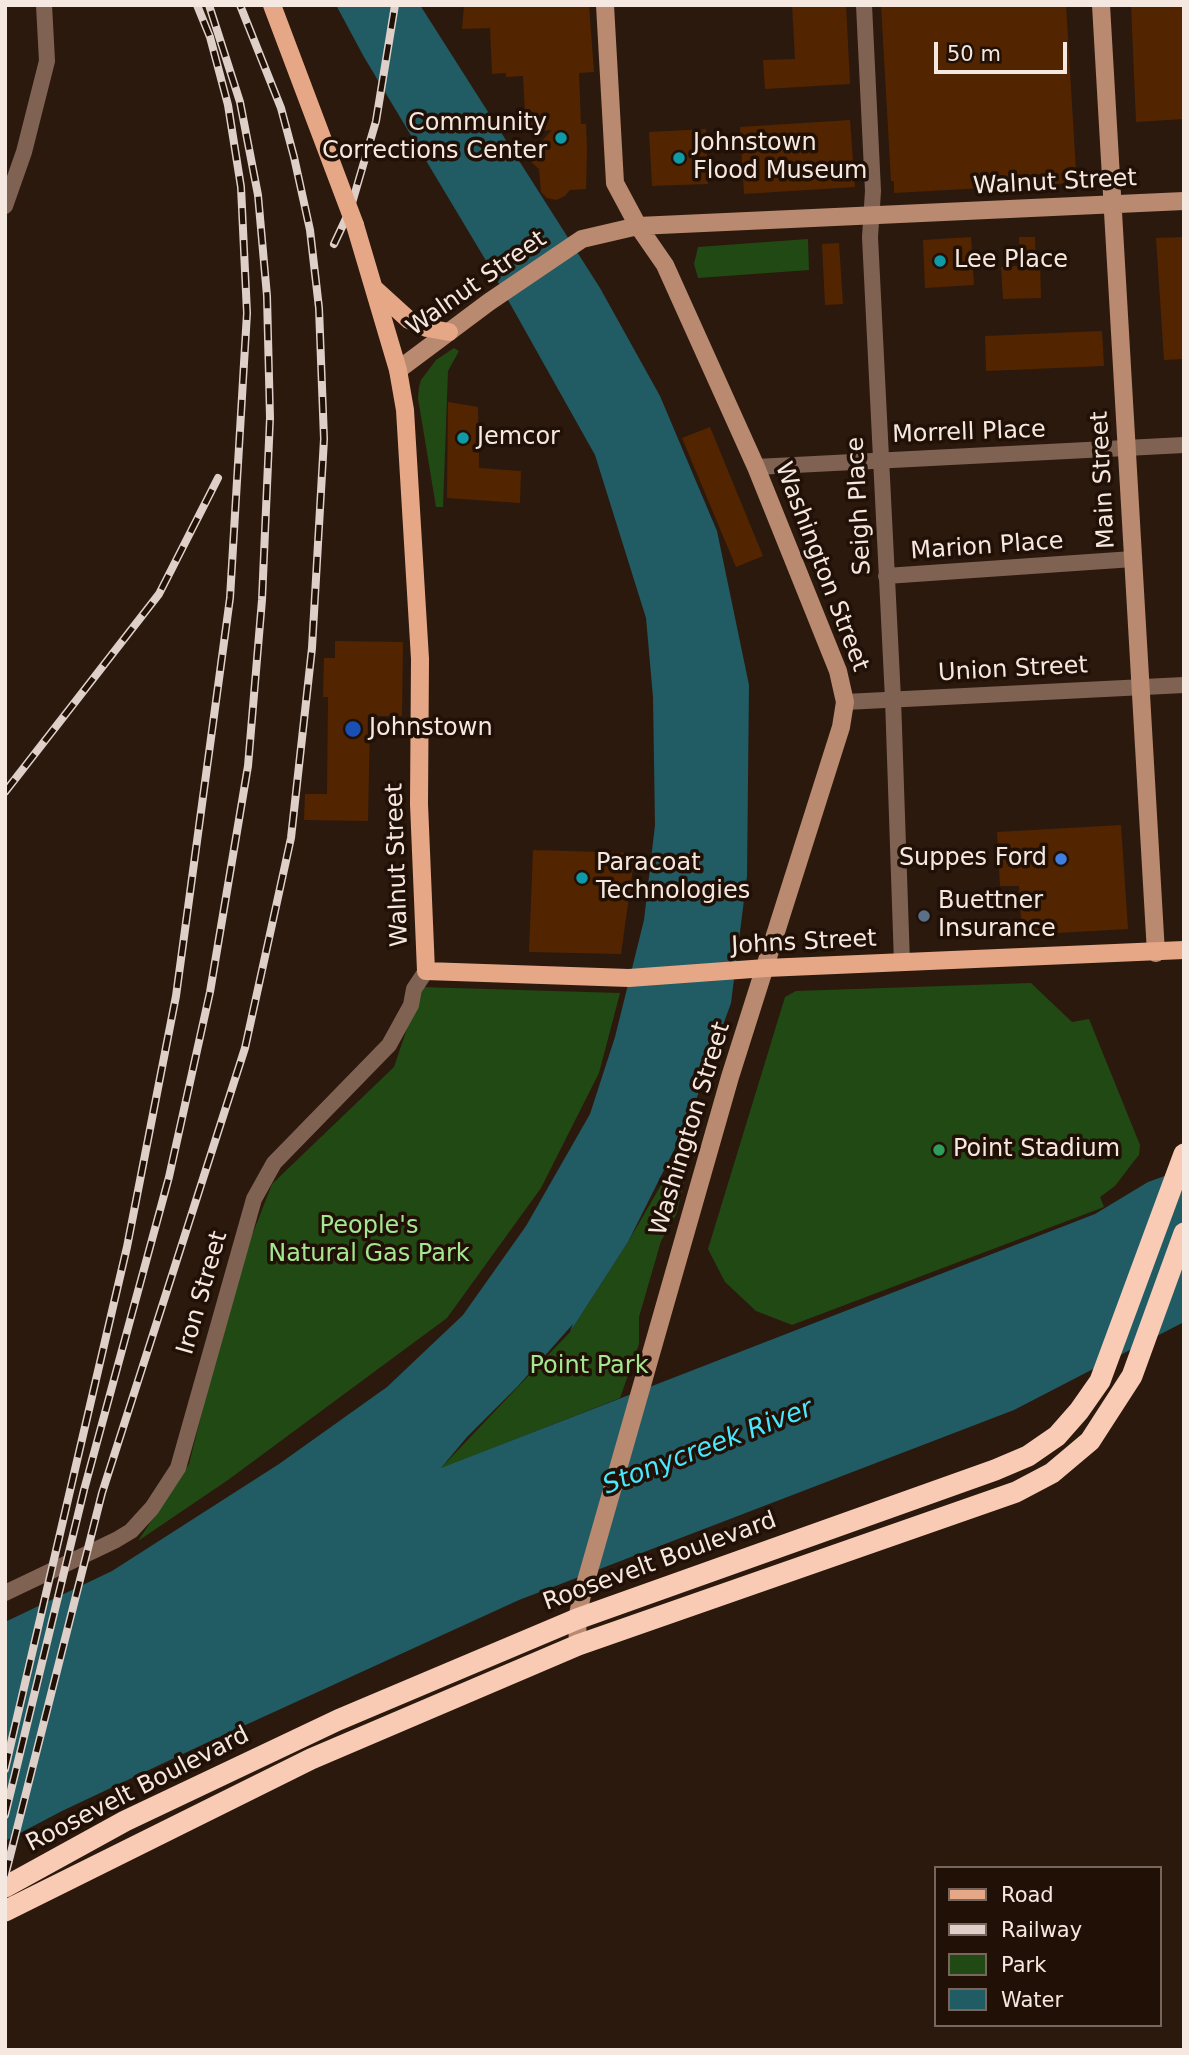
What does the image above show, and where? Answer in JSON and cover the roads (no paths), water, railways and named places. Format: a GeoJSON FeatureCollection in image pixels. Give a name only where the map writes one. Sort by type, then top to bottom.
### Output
{"type":"FeatureCollection","features":[{"type":"Feature","properties":{"kind":"highway","name":"Roosevelt Boulevard"},"geometry":{"type":"LineString","coordinates":[[5,1887],[125,1821],[338,1720],[577,1619],[1028,1456],[1057,1436],[1100,1381],[1184,1154]]}},
{"type":"Feature","properties":{"kind":"highway","name":"Roosevelt Boulevard"},"geometry":{"type":"LineString","coordinates":[[5,1911],[311,1759],[578,1645],[1016,1492],[1052,1473],[1090,1441],[1132,1376],[1184,1233]]}},
{"type":"Feature","properties":{"kind":"main road"},"geometry":{"type":"LineString","coordinates":[[272,5],[355,225],[398,370]]}},
{"type":"Feature","properties":{"kind":"main road","name":"Washington Street"},"geometry":{"type":"LineString","coordinates":[[578,1645],[577,1619],[582,1595],[730,1077],[841,727],[845,702],[838,671],[756,467],[665,265],[638,226],[615,183],[605,5]]}},
{"type":"Feature","properties":{"kind":"main road","name":"Main Street"},"geometry":{"type":"LineString","coordinates":[[1101,5],[1156,953]]}},
{"type":"Feature","properties":{"kind":"main road","name":"Walnut Street"},"geometry":{"type":"LineString","coordinates":[[426,971],[419,804],[420,659],[405,410],[398,370],[489,302],[582,239],[638,226],[1184,201]]}},
{"type":"Feature","properties":{"kind":"main road"},"geometry":{"type":"LineString","coordinates":[[373,287],[409,320],[427,328],[449,332]]}},
{"type":"Feature","properties":{"kind":"main road","name":"Johns Street"},"geometry":{"type":"LineString","coordinates":[[426,971],[629,978],[766,968],[1184,950]]}},
{"type":"Feature","properties":{"kind":"street"},"geometry":{"type":"LineString","coordinates":[[5,206],[24,152],[47,61],[44,5]]}},
{"type":"Feature","properties":{"kind":"street","name":"Seigh Place"},"geometry":{"type":"LineString","coordinates":[[864,5],[873,191],[870,237],[893,699],[902,963]]}},
{"type":"Feature","properties":{"kind":"street","name":"Morrell Place"},"geometry":{"type":"LineString","coordinates":[[756,467],[1184,445]]}},
{"type":"Feature","properties":{"kind":"street","name":"Marion Place"},"geometry":{"type":"LineString","coordinates":[[886,576],[1133,559]]}},
{"type":"Feature","properties":{"kind":"street","name":"Union Street"},"geometry":{"type":"LineString","coordinates":[[845,702],[1184,685]]}},
{"type":"Feature","properties":{"kind":"street","name":"Iron Street"},"geometry":{"type":"LineString","coordinates":[[5,1593],[116,1540],[131,1531],[152,1508],[178,1468],[254,1199],[274,1163],[389,1045],[411,1005],[414,989],[426,971]]}},
{"type":"Feature","properties":{"kind":"water","name":"Stonycreek River"},"geometry":{"type":"Polygon","coordinates":[[[336,5],[420,5],[600,288],[660,396],[717,531],[749,685],[747,876],[731,1003],[688,1122],[628,1242],[570,1332],[573,1324],[441,1468],[1095,1214],[1148,1182],[1184,1169],[1184,1322],[1014,1410],[519,1600],[204,1744],[5,1841],[5,1622],[112,1571],[279,1464],[387,1387],[463,1315],[526,1226],[590,1114],[615,1037],[644,920],[655,825],[653,697],[646,618],[595,455],[485,259],[364,57],[336,5]]]}},
{"type":"Feature","properties":{"kind":"railway"},"geometry":{"type":"LineString","coordinates":[[5,1769],[127,1247],[176,996],[230,598],[247,313],[241,187],[228,105],[210,37],[197,5]]}},
{"type":"Feature","properties":{"kind":"railway"},"geometry":{"type":"LineString","coordinates":[[5,1815],[84,1490],[169,1177],[210,992],[248,766],[262,600],[270,418],[267,296],[258,195],[240,102],[209,5]]}},
{"type":"Feature","properties":{"kind":"railway"},"geometry":{"type":"LineString","coordinates":[[5,1876],[102,1493],[245,1048],[291,838],[312,648],[324,439],[319,308],[310,230],[294,157],[281,108],[240,5]]}},
{"type":"Feature","properties":{"kind":"railway"},"geometry":{"type":"LineString","coordinates":[[334,244],[350,210],[376,121],[395,5]]}},
{"type":"Feature","properties":{"kind":"railway"},"geometry":{"type":"LineString","coordinates":[[5,792],[159,594],[218,478]]}},
{"type":"Feature","properties":{"kind":"place","name":"Community Corrections Center"},"geometry":{"type":"Point","coordinates":[561,138]}},
{"type":"Feature","properties":{"kind":"place","name":"Johnstown Flood Museum"},"geometry":{"type":"Point","coordinates":[679,158]}},
{"type":"Feature","properties":{"kind":"place","name":"Lee Place"},"geometry":{"type":"Point","coordinates":[940,261]}},
{"type":"Feature","properties":{"kind":"place","name":"Jemcor"},"geometry":{"type":"Point","coordinates":[463,438]}},
{"type":"Feature","properties":{"kind":"place","name":"Johnstown"},"geometry":{"type":"Point","coordinates":[353,729]}},
{"type":"Feature","properties":{"kind":"place","name":"Suppes Ford"},"geometry":{"type":"Point","coordinates":[1061,859]}},
{"type":"Feature","properties":{"kind":"place","name":"Paracoat Technologies"},"geometry":{"type":"Point","coordinates":[582,878]}},
{"type":"Feature","properties":{"kind":"place","name":"Buettner Insurance"},"geometry":{"type":"Point","coordinates":[924,916]}},
{"type":"Feature","properties":{"kind":"place","name":"Point Stadium"},"geometry":{"type":"Point","coordinates":[939,1150]}},
{"type":"Feature","properties":{"kind":"park label","name":"People's Natural Gas Park"},"geometry":{"type":"Point","coordinates":[369,1241]}},
{"type":"Feature","properties":{"kind":"park label","name":"Point Park"},"geometry":{"type":"Point","coordinates":[589,1367]}}]}
